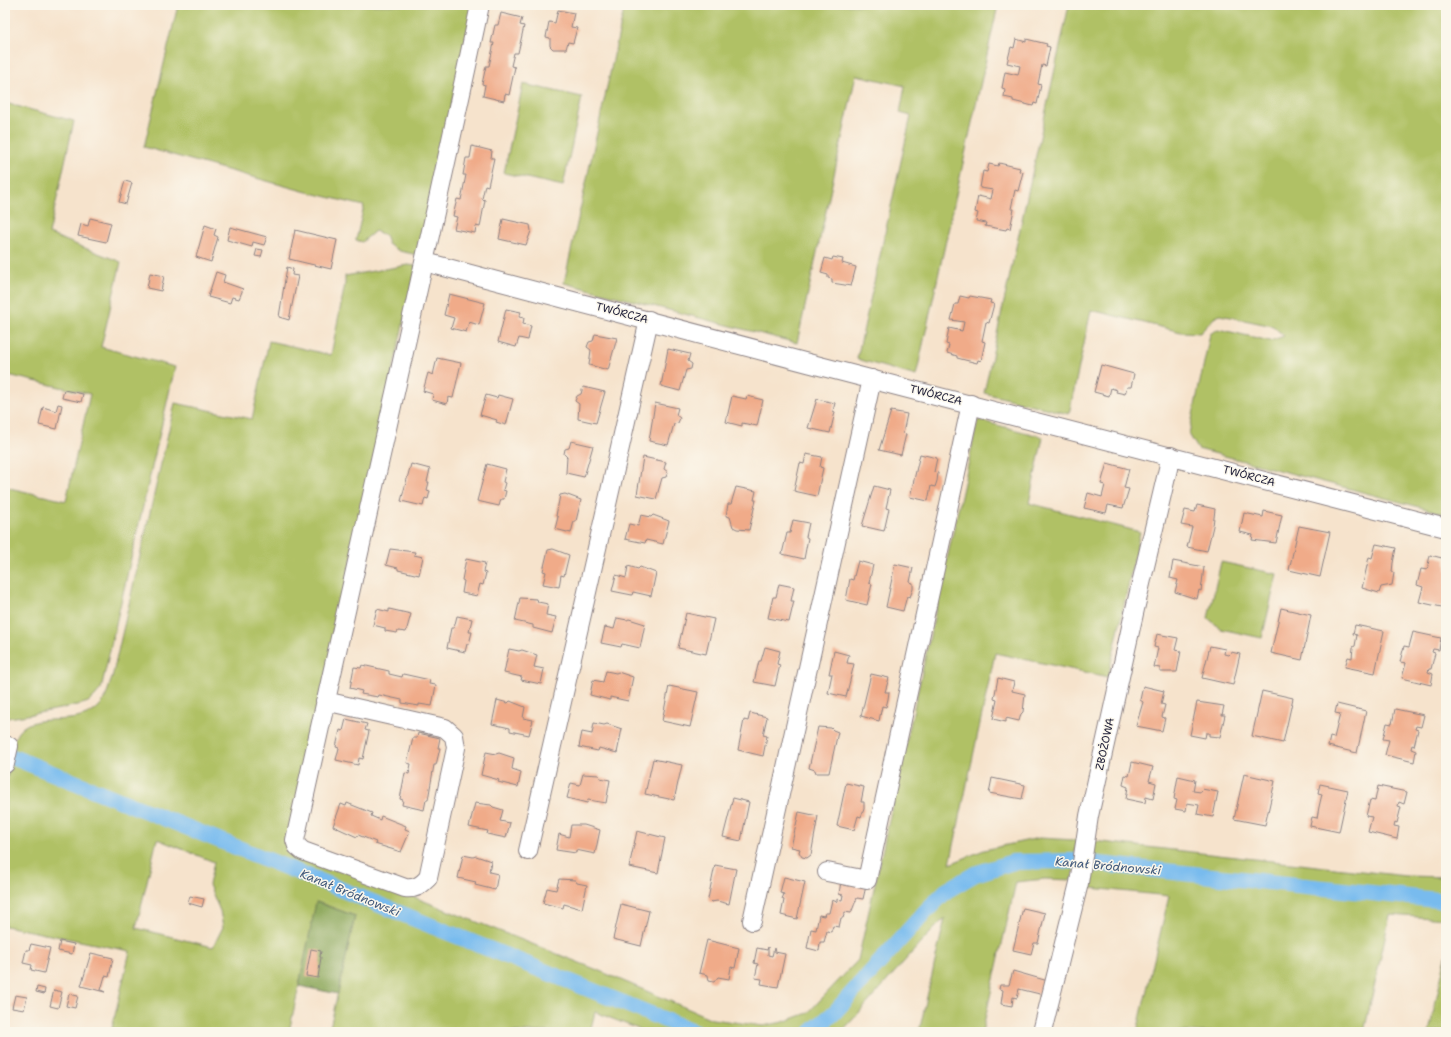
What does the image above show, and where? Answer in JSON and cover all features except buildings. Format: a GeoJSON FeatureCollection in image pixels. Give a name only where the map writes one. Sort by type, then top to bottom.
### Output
{"type":"FeatureCollection","features":[{"type":"Feature","properties":{"kind":"street"},"geometry":{"type":"LineString","coordinates":[[325,702],[445,728],[454,736],[456,748],[428,878],[421,886],[405,888],[304,851],[297,846],[295,840],[325,702],[425,262],[480,5]]}},
{"type":"Feature","properties":{"kind":"street","name":"TWÓRCZA"},"geometry":{"type":"LineString","coordinates":[[425,262],[1446,528]]}},
{"type":"Feature","properties":{"kind":"street"},"geometry":{"type":"LineString","coordinates":[[528,851],[649,320]]}},
{"type":"Feature","properties":{"kind":"street"},"geometry":{"type":"LineString","coordinates":[[752,921],[872,379]]}},
{"type":"Feature","properties":{"kind":"street"},"geometry":{"type":"LineString","coordinates":[[827,872],[867,880],[971,404]]}},
{"type":"Feature","properties":{"kind":"street","name":"ZBOŻOWA"},"geometry":{"type":"LineString","coordinates":[[1042,1032],[1079,883],[1085,844],[1135,609],[1172,456]]}},
{"type":"Feature","properties":{"kind":"street"},"geometry":{"type":"LineString","coordinates":[[5,764],[9,746]]}},
{"type":"Feature","properties":{"kind":"green space"},"geometry":{"type":"Polygon","coordinates":[[[178,5],[473,5],[418,255],[399,251],[388,244],[385,235],[375,231],[362,242],[356,240],[364,206],[303,191],[144,147],[178,5]]]}},
{"type":"Feature","properties":{"kind":"green space"},"geometry":{"type":"Polygon","coordinates":[[[625,5],[998,5],[916,376],[857,359],[911,116],[900,113],[905,86],[856,75],[797,343],[564,283],[625,5]]]}},
{"type":"Feature","properties":{"kind":"green space"},"geometry":{"type":"Polygon","coordinates":[[[1069,5],[1446,5],[1446,514],[1198,449],[1189,434],[1210,334],[1218,329],[1270,341],[1284,336],[1273,326],[1220,315],[1214,318],[1200,333],[1181,332],[1091,310],[1069,414],[984,393],[1069,5]]]}},
{"type":"Feature","properties":{"kind":"green space"},"geometry":{"type":"Polygon","coordinates":[[[523,84],[582,97],[563,186],[504,173],[523,84]]]}},
{"type":"Feature","properties":{"kind":"green space"},"geometry":{"type":"Polygon","coordinates":[[[5,103],[74,121],[49,234],[121,262],[101,347],[175,367],[101,689],[90,701],[83,704],[10,718],[5,718],[5,487],[66,501],[90,394],[8,375],[5,386],[5,103]]]}},
{"type":"Feature","properties":{"kind":"green space"},"geometry":{"type":"Polygon","coordinates":[[[408,265],[416,266],[288,847],[595,969],[712,1019],[763,1026],[783,1022],[808,1013],[858,960],[978,420],[1043,437],[1029,503],[1140,532],[1108,677],[995,653],[950,864],[984,850],[1039,838],[1076,840],[1073,880],[1045,879],[1016,882],[982,1032],[919,1032],[945,918],[841,1032],[646,1032],[595,1012],[590,1032],[329,1032],[355,916],[317,902],[289,1032],[128,1032],[112,1028],[130,951],[5,926],[4,855],[6,793],[13,744],[19,731],[27,725],[37,721],[82,717],[93,712],[105,698],[112,678],[175,403],[252,419],[269,341],[331,355],[345,284],[345,276],[408,265]],[[157,839],[136,928],[213,947],[223,927],[220,911],[209,885],[214,862],[157,839]]]}},
{"type":"Feature","properties":{"kind":"green space"},"geometry":{"type":"Polygon","coordinates":[[[1221,562],[1277,574],[1262,638],[1221,629],[1208,618],[1221,562]]]}},
{"type":"Feature","properties":{"kind":"green space"},"geometry":{"type":"Polygon","coordinates":[[[1093,841],[1406,876],[1446,877],[1446,919],[1390,915],[1364,1032],[1137,1032],[1169,896],[1091,888],[1082,892],[1093,841]]]}},
{"type":"Feature","properties":{"kind":"green space"},"geometry":{"type":"Polygon","coordinates":[[[316,902],[355,916],[338,994],[299,986],[316,902]]]}},
{"type":"Feature","properties":{"kind":"green space"},"geometry":{"type":"Polygon","coordinates":[[[1446,956],[1446,1032],[1429,1032],[1446,956]]]}},
{"type":"Feature","properties":{"kind":"waterway","name":"Kanał Bródnowski"},"geometry":{"type":"LineString","coordinates":[[5,754],[695,1032]]}},
{"type":"Feature","properties":{"kind":"waterway","name":"Kanał Bródnowski"},"geometry":{"type":"LineString","coordinates":[[811,1032],[834,1013],[924,913],[946,891],[975,874],[1013,862],[1071,861],[1446,901]]}}]}
